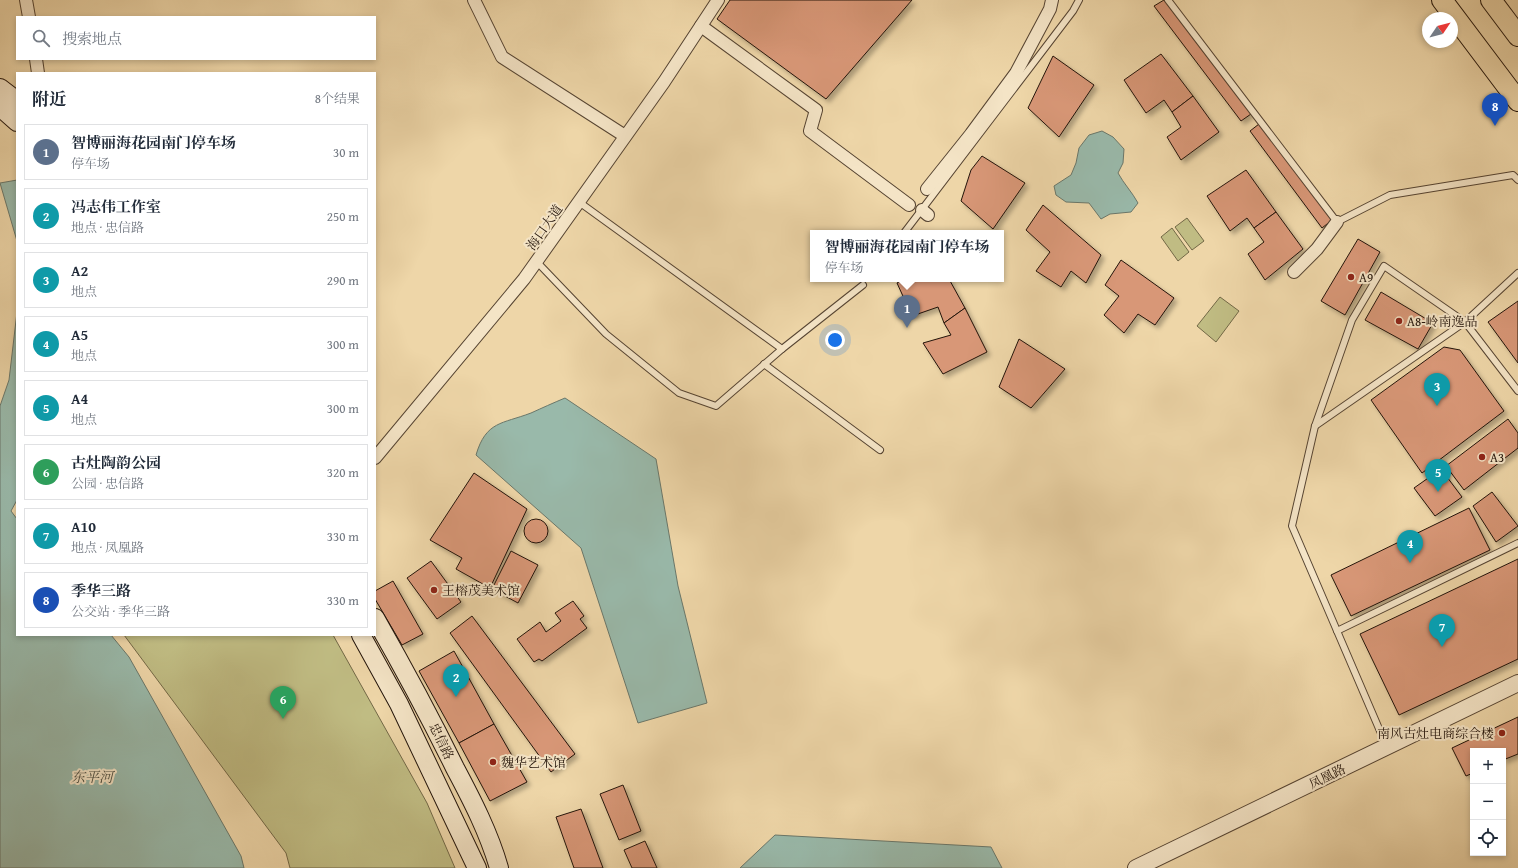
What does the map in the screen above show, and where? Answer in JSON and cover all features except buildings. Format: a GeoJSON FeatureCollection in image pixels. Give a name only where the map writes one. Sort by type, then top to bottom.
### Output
{"type":"FeatureCollection","features":[{"type":"Feature","properties":{"kind":"main road"},"geometry":{"type":"LineString","coordinates":[[1442,0],[1518,101]]}},
{"type":"Feature","properties":{"kind":"main road"},"geometry":{"type":"LineString","coordinates":[[1491,0],[1518,36]]}},
{"type":"Feature","properties":{"kind":"main road"},"geometry":{"type":"LineString","coordinates":[[0,88],[16,100]]}},
{"type":"Feature","properties":{"kind":"main road"},"geometry":{"type":"LineString","coordinates":[[0,108],[16,121]]}},
{"type":"Feature","properties":{"kind":"main road","name":"忠信路"},"geometry":{"type":"LineString","coordinates":[[376,620],[421,698],[470,798],[494,851],[499,868]]}},
{"type":"Feature","properties":{"kind":"main road","name":"忠信路"},"geometry":{"type":"LineString","coordinates":[[362,636],[399,704],[477,868]]}},
{"type":"Feature","properties":{"kind":"street"},"geometry":{"type":"LineString","coordinates":[[26,0],[29,16]]}},
{"type":"Feature","properties":{"kind":"street"},"geometry":{"type":"LineString","coordinates":[[474,0],[502,57],[625,136]]}},
{"type":"Feature","properties":{"kind":"street","name":"海口大道"},"geometry":{"type":"LineString","coordinates":[[376,457],[537,262],[718,0]]}},
{"type":"Feature","properties":{"kind":"street"},"geometry":{"type":"LineString","coordinates":[[927,189],[971,134],[1016,73],[1050,9],[1052,0]]}},
{"type":"Feature","properties":{"kind":"street"},"geometry":{"type":"LineString","coordinates":[[701,26],[816,110],[810,131],[909,205]]}},
{"type":"Feature","properties":{"kind":"street"},"geometry":{"type":"LineString","coordinates":[[36,60],[38,72]]}},
{"type":"Feature","properties":{"kind":"street"},"geometry":{"type":"LineString","coordinates":[[1294,272],[1318,249],[1337,222]]}},
{"type":"Feature","properties":{"kind":"street","name":"凤凰路"},"geometry":{"type":"LineString","coordinates":[[1136,868],[1518,683]]}},
{"type":"Feature","properties":{"kind":"lane"},"geometry":{"type":"LineString","coordinates":[[907,230],[925,212],[1073,11],[1079,0]]}},
{"type":"Feature","properties":{"kind":"lane"},"geometry":{"type":"LineString","coordinates":[[1168,0],[1337,222],[1390,195],[1513,175],[1518,180]]}},
{"type":"Feature","properties":{"kind":"lane"},"geometry":{"type":"LineString","coordinates":[[579,202],[782,349]]}},
{"type":"Feature","properties":{"kind":"lane"},"geometry":{"type":"LineString","coordinates":[[537,262],[606,334],[679,393],[716,406],[782,349],[863,285]]}},
{"type":"Feature","properties":{"kind":"lane"},"geometry":{"type":"LineString","coordinates":[[1386,747],[1292,526],[1315,426],[1352,320],[1384,266],[1465,322],[1518,391]]}},
{"type":"Feature","properties":{"kind":"lane"},"geometry":{"type":"LineString","coordinates":[[1315,426],[1465,322],[1518,273]]}},
{"type":"Feature","properties":{"kind":"lane"},"geometry":{"type":"LineString","coordinates":[[764,364],[880,450]]}},
{"type":"Feature","properties":{"kind":"lane"},"geometry":{"type":"LineString","coordinates":[[1337,631],[1518,543]]}},
{"type":"Feature","properties":{"kind":"shaded area"},"geometry":{"type":"Polygon","coordinates":[[[1187,218],[1204,241],[1192,250],[1175,227],[1187,218]]]}},
{"type":"Feature","properties":{"kind":"shaded area"},"geometry":{"type":"Polygon","coordinates":[[[1172,228],[1189,252],[1178,261],[1161,237],[1172,228]]]}},
{"type":"Feature","properties":{"kind":"shaded area"},"geometry":{"type":"Polygon","coordinates":[[[1220,297],[1239,311],[1216,342],[1197,326],[1220,297]]]}},
{"type":"Feature","properties":{"kind":"shaded area"},"geometry":{"type":"Polygon","coordinates":[[[125,636],[334,636],[427,803],[455,868],[290,868],[286,853],[125,636]]]}},
{"type":"Feature","properties":{"kind":"water"},"geometry":{"type":"Polygon","coordinates":[[[1102,131],[1113,137],[1124,149],[1123,163],[1118,173],[1138,203],[1131,212],[1110,214],[1101,219],[1089,203],[1066,202],[1056,195],[1054,186],[1071,175],[1076,163],[1079,148],[1089,135],[1102,131]]]}},
{"type":"Feature","properties":{"kind":"water"},"geometry":{"type":"Polygon","coordinates":[[[16,180],[16,238],[0,183],[16,180]]]}},
{"type":"Feature","properties":{"kind":"water","name":"东平河"},"geometry":{"type":"Polygon","coordinates":[[[16,320],[16,502],[11,511],[16,518],[16,636],[112,636],[129,657],[241,856],[244,868],[0,868],[0,406],[9,380],[16,320]]]}},
{"type":"Feature","properties":{"kind":"water"},"geometry":{"type":"Polygon","coordinates":[[[565,398],[656,459],[678,586],[707,703],[638,723],[581,548],[476,455],[485,436],[496,425],[531,413],[565,398]]]}},
{"type":"Feature","properties":{"kind":"water"},"geometry":{"type":"Polygon","coordinates":[[[775,835],[991,847],[1002,868],[740,868],[775,835]]]}},
{"type":"Feature","properties":{"kind":"place","name":"季华三路"},"geometry":{"type":"Point","coordinates":[1495,126]}},
{"type":"Feature","properties":{"kind":"place","name":"A9"},"geometry":{"type":"Point","coordinates":[1351,277]}},
{"type":"Feature","properties":{"kind":"place","name":"A8-岭南逸品"},"geometry":{"type":"Point","coordinates":[1399,321]}},
{"type":"Feature","properties":{"kind":"place","name":"智博丽海花园南门停车场"},"geometry":{"type":"Point","coordinates":[907,328]}},
{"type":"Feature","properties":{"kind":"place","name":"A2"},"geometry":{"type":"Point","coordinates":[1437,406]}},
{"type":"Feature","properties":{"kind":"place","name":"A3"},"geometry":{"type":"Point","coordinates":[1482,457]}},
{"type":"Feature","properties":{"kind":"place","name":"A4"},"geometry":{"type":"Point","coordinates":[1438,492]}},
{"type":"Feature","properties":{"kind":"place","name":"A5"},"geometry":{"type":"Point","coordinates":[1410,563]}},
{"type":"Feature","properties":{"kind":"place","name":"王榕茂美术馆"},"geometry":{"type":"Point","coordinates":[434,590]}},
{"type":"Feature","properties":{"kind":"place","name":"A10"},"geometry":{"type":"Point","coordinates":[1442,647]}},
{"type":"Feature","properties":{"kind":"place","name":"冯志伟工作室"},"geometry":{"type":"Point","coordinates":[456,697]}},
{"type":"Feature","properties":{"kind":"place","name":"古灶陶韵公园"},"geometry":{"type":"Point","coordinates":[283,719]}},
{"type":"Feature","properties":{"kind":"place","name":"南风古灶电商综合楼"},"geometry":{"type":"Point","coordinates":[1502,733]}},
{"type":"Feature","properties":{"kind":"place","name":"魏华艺术馆"},"geometry":{"type":"Point","coordinates":[493,762]}}]}
